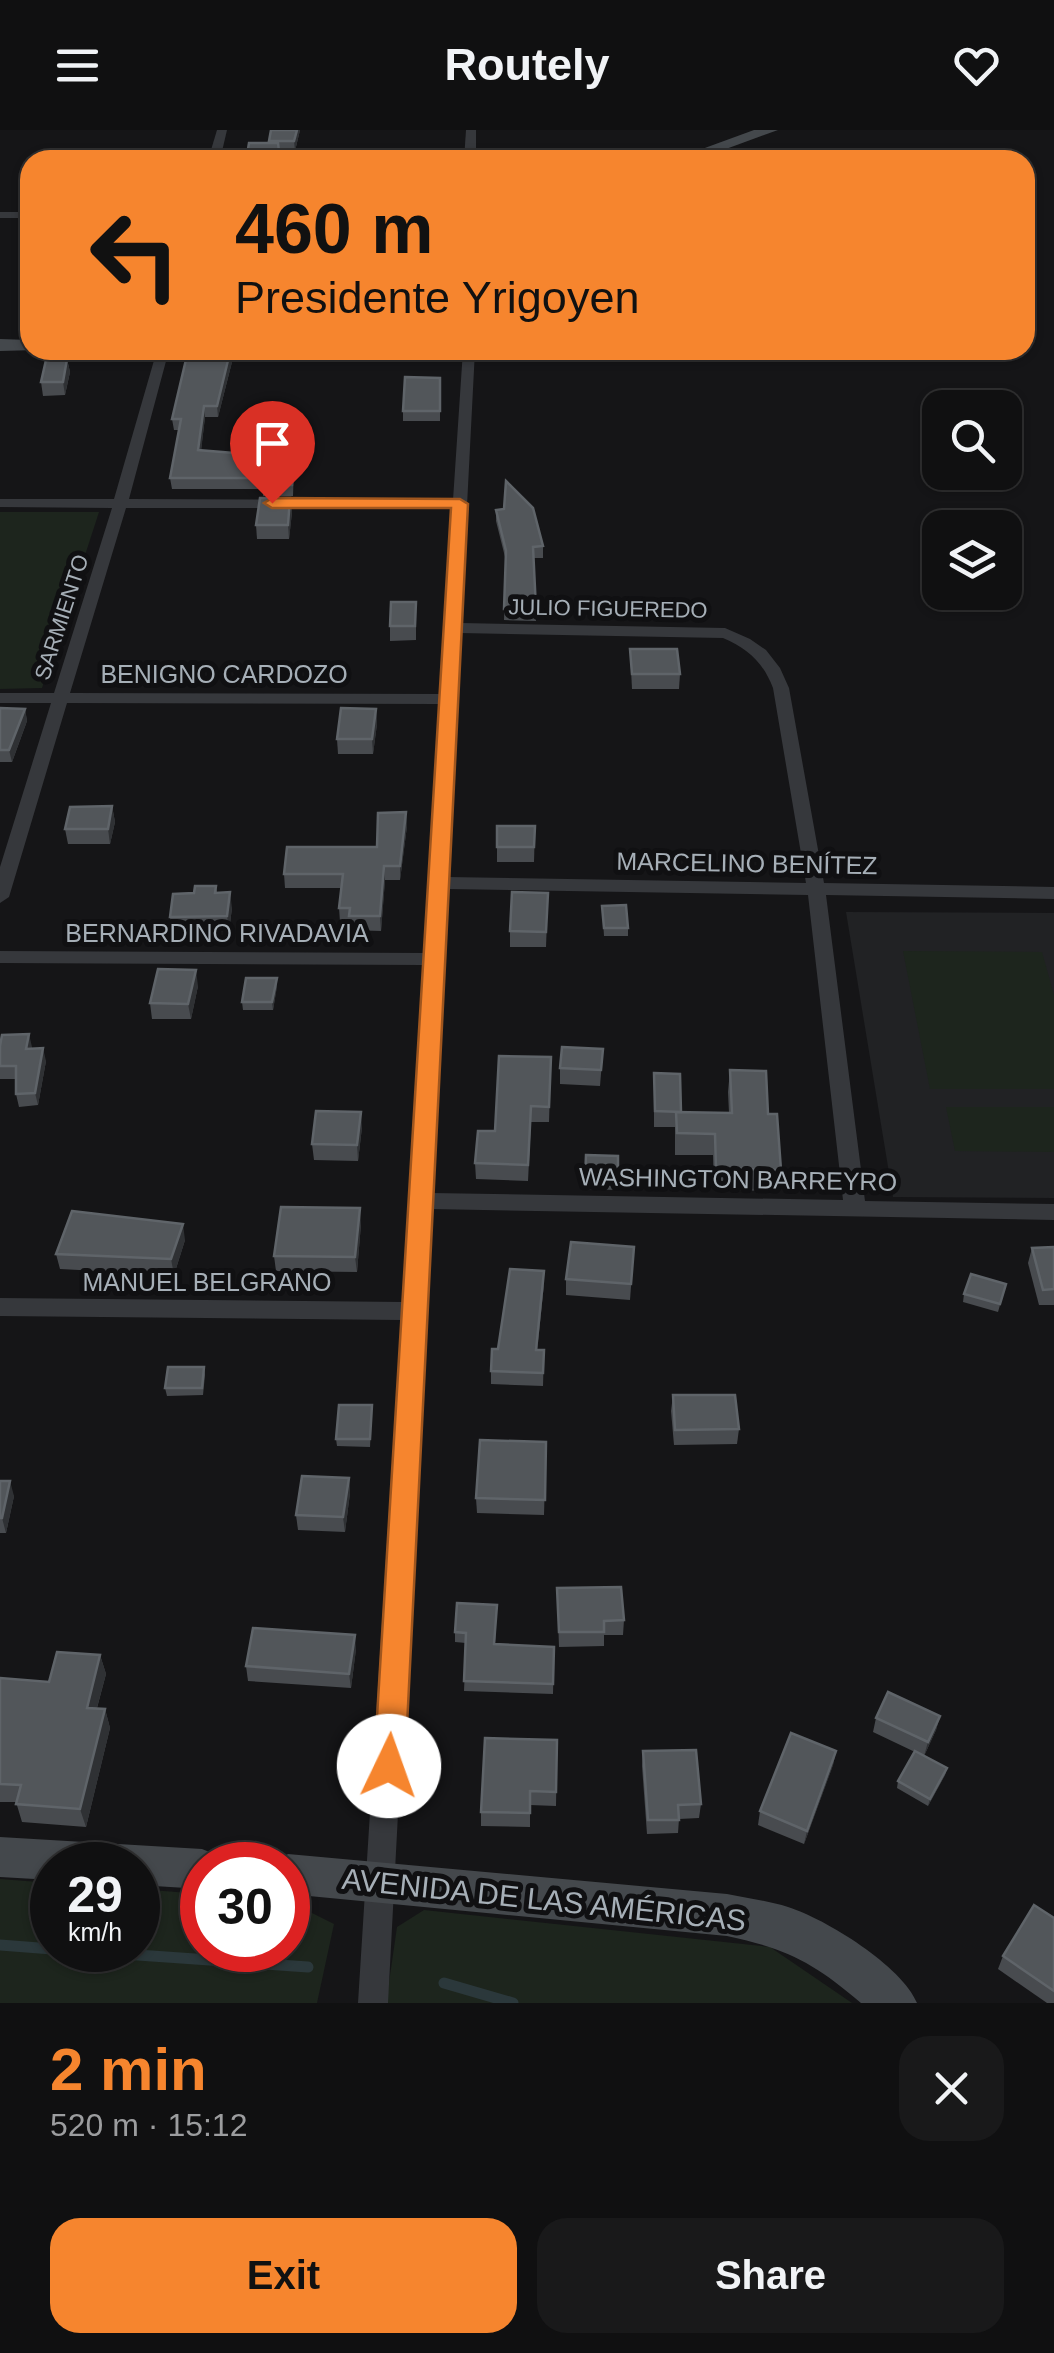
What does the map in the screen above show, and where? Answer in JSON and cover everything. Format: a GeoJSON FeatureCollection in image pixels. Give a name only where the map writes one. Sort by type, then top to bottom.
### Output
{"type":"FeatureCollection","features":[{"type":"Feature","properties":{"kind":"main road"},"geometry":{"type":"LineString","coordinates":[[710,150],[770,130]]}},
{"type":"Feature","properties":{"kind":"main road"},"geometry":{"type":"LineString","coordinates":[[0,1857],[30,1859]]}},
{"type":"Feature","properties":{"kind":"main road","name":"AVENIDA DE LAS AMÉRICAS"},"geometry":{"type":"LineString","coordinates":[[310,1875],[726,1915],[788,1928],[844,1960],[895,2003]]}},
{"type":"Feature","properties":{"kind":"street","name":"SARMIENTO"},"geometry":{"type":"LineString","coordinates":[[0,897],[58,698],[123,503],[161,360]]}},
{"type":"Feature","properties":{"kind":"street"},"geometry":{"type":"LineString","coordinates":[[373,2003],[467,360]]}},
{"type":"Feature","properties":{"kind":"street"},"geometry":{"type":"LineString","coordinates":[[0,503],[460,504]]}},
{"type":"Feature","properties":{"kind":"street","name":"JULIO FIGUEREDO"},"geometry":{"type":"LineString","coordinates":[[452,628],[724,633],[759,650],[774,666],[782,688],[816,889]]}},
{"type":"Feature","properties":{"kind":"street","name":"BENIGNO CARDOZO"},"geometry":{"type":"LineString","coordinates":[[0,698],[449,700]]}},
{"type":"Feature","properties":{"kind":"street","name":"MARCELINO BENÍTEZ"},"geometry":{"type":"LineString","coordinates":[[438,884],[1054,893]]}},
{"type":"Feature","properties":{"kind":"street"},"geometry":{"type":"LineString","coordinates":[[816,889],[855,1209]]}},
{"type":"Feature","properties":{"kind":"street","name":"BERNARDINO RIVADAVIA"},"geometry":{"type":"LineString","coordinates":[[0,957],[434,958]]}},
{"type":"Feature","properties":{"kind":"street","name":"WASHINGTON BARREYRO"},"geometry":{"type":"LineString","coordinates":[[421,1201],[1054,1212]]}},
{"type":"Feature","properties":{"kind":"street","name":"MANUEL BELGRANO"},"geometry":{"type":"LineString","coordinates":[[0,1308],[414,1310]]}},
{"type":"Feature","properties":{"kind":"shaded area"},"geometry":{"type":"Polygon","coordinates":[[[0,512],[99,512],[42,688],[0,689],[0,512]]]}},
{"type":"Feature","properties":{"kind":"shaded area"},"geometry":{"type":"Polygon","coordinates":[[[846,912],[1054,913],[1054,1198],[893,1197],[846,912]]]}},
{"type":"Feature","properties":{"kind":"shaded area"},"geometry":{"type":"Polygon","coordinates":[[[903,951],[1042,952],[1054,995],[1054,1089],[930,1089],[903,951]]]}},
{"type":"Feature","properties":{"kind":"shaded area"},"geometry":{"type":"Polygon","coordinates":[[[946,1107],[1054,1107],[1054,1152],[955,1151],[946,1107]]]}},
{"type":"Feature","properties":{"kind":"shaded area"},"geometry":{"type":"Polygon","coordinates":[[[0,1879],[30,1881],[30,1972],[160,1972],[160,1891],[180,1892],[180,1972],[310,1972],[310,1912],[334,1924],[317,2003],[0,2003],[0,1879]]]}},
{"type":"Feature","properties":{"kind":"shaded area"},"geometry":{"type":"Polygon","coordinates":[[[424,1910],[770,1947],[852,2003],[386,2003],[397,1927],[424,1910]]]}},
{"type":"Feature","properties":{"kind":"building"},"geometry":{"type":"Polygon","coordinates":[[[271,130],[297,130],[294,141],[269,141],[271,130]]]}},
{"type":"Feature","properties":{"kind":"building"},"geometry":{"type":"Polygon","coordinates":[[[249,143],[278,143],[279,150],[248,150],[249,143]]]}},
{"type":"Feature","properties":{"kind":"building"},"geometry":{"type":"Polygon","coordinates":[[[46,360],[67,360],[63,382],[41,382],[46,360]]]}},
{"type":"Feature","properties":{"kind":"building"},"geometry":{"type":"Polygon","coordinates":[[[186,360],[228,360],[217,406],[204,406],[198,450],[259,455],[267,409],[289,409],[287,424],[297,424],[286,467],[294,467],[292,485],[262,485],[263,478],[170,478],[181,419],[172,419],[186,360]]]}},
{"type":"Feature","properties":{"kind":"building"},"geometry":{"type":"Polygon","coordinates":[[[405,377],[440,378],[440,411],[403,411],[405,377]]]}},
{"type":"Feature","properties":{"kind":"building"},"geometry":{"type":"Polygon","coordinates":[[[506,481],[533,508],[543,546],[533,547],[536,609],[504,609],[506,551],[496,510],[504,509],[506,481]]]}},
{"type":"Feature","properties":{"kind":"building"},"geometry":{"type":"Polygon","coordinates":[[[260,498],[290,498],[288,525],[256,525],[260,498]]]}},
{"type":"Feature","properties":{"kind":"building"},"geometry":{"type":"Polygon","coordinates":[[[391,602],[416,602],[415,626],[390,626],[391,602]]]}},
{"type":"Feature","properties":{"kind":"building"},"geometry":{"type":"Polygon","coordinates":[[[630,649],[677,649],[680,674],[632,674],[630,649]]]}},
{"type":"Feature","properties":{"kind":"building"},"geometry":{"type":"Polygon","coordinates":[[[0,708],[25,709],[9,750],[0,750],[0,708]]]}},
{"type":"Feature","properties":{"kind":"building"},"geometry":{"type":"Polygon","coordinates":[[[341,708],[376,709],[372,739],[337,739],[341,708]]]}},
{"type":"Feature","properties":{"kind":"building"},"geometry":{"type":"Polygon","coordinates":[[[112,806],[108,829],[65,829],[70,807],[112,806]]]}},
{"type":"Feature","properties":{"kind":"building"},"geometry":{"type":"Polygon","coordinates":[[[406,812],[400,866],[384,866],[380,916],[349,916],[350,908],[339,908],[343,874],[284,874],[287,847],[377,847],[378,813],[406,812]]]}},
{"type":"Feature","properties":{"kind":"building"},"geometry":{"type":"Polygon","coordinates":[[[497,826],[535,826],[534,847],[497,847],[497,826]]]}},
{"type":"Feature","properties":{"kind":"building"},"geometry":{"type":"Polygon","coordinates":[[[195,886],[216,886],[215,893],[230,892],[227,916],[170,917],[173,894],[194,893],[195,886]]]}},
{"type":"Feature","properties":{"kind":"building"},"geometry":{"type":"Polygon","coordinates":[[[512,892],[548,893],[546,932],[510,931],[512,892]]]}},
{"type":"Feature","properties":{"kind":"building"},"geometry":{"type":"Polygon","coordinates":[[[626,905],[628,928],[604,928],[602,906],[626,905]]]}},
{"type":"Feature","properties":{"kind":"building"},"geometry":{"type":"Polygon","coordinates":[[[158,969],[196,970],[188,1004],[150,1003],[158,969]]]}},
{"type":"Feature","properties":{"kind":"building"},"geometry":{"type":"Polygon","coordinates":[[[246,978],[277,978],[272,1002],[242,1002],[246,978]]]}},
{"type":"Feature","properties":{"kind":"building"},"geometry":{"type":"Polygon","coordinates":[[[29,1034],[26,1049],[43,1048],[35,1093],[16,1094],[16,1066],[0,1066],[2,1035],[29,1034]]]}},
{"type":"Feature","properties":{"kind":"building"},"geometry":{"type":"Polygon","coordinates":[[[562,1047],[603,1049],[601,1070],[560,1068],[562,1047]]]}},
{"type":"Feature","properties":{"kind":"building"},"geometry":{"type":"Polygon","coordinates":[[[499,1056],[551,1057],[549,1107],[531,1106],[528,1165],[475,1163],[478,1131],[495,1131],[499,1056]]]}},
{"type":"Feature","properties":{"kind":"building"},"geometry":{"type":"Polygon","coordinates":[[[730,1070],[766,1071],[768,1114],[777,1114],[781,1170],[716,1168],[715,1134],[677,1133],[676,1112],[732,1113],[730,1070]]]}},
{"type":"Feature","properties":{"kind":"building"},"geometry":{"type":"Polygon","coordinates":[[[654,1073],[680,1074],[681,1112],[655,1111],[654,1073]]]}},
{"type":"Feature","properties":{"kind":"building"},"geometry":{"type":"Polygon","coordinates":[[[316,1111],[361,1112],[357,1145],[312,1144],[316,1111]]]}},
{"type":"Feature","properties":{"kind":"building"},"geometry":{"type":"Polygon","coordinates":[[[586,1155],[618,1156],[618,1182],[585,1181],[586,1155]]]}},
{"type":"Feature","properties":{"kind":"building"},"geometry":{"type":"Polygon","coordinates":[[[281,1207],[360,1208],[355,1257],[274,1256],[281,1207]]]}},
{"type":"Feature","properties":{"kind":"building"},"geometry":{"type":"Polygon","coordinates":[[[72,1211],[183,1224],[171,1259],[56,1254],[72,1211]]]}},
{"type":"Feature","properties":{"kind":"building"},"geometry":{"type":"Polygon","coordinates":[[[571,1242],[634,1247],[631,1284],[566,1279],[571,1242]]]}},
{"type":"Feature","properties":{"kind":"building"},"geometry":{"type":"Polygon","coordinates":[[[1054,1247],[1054,1289],[1043,1290],[1032,1248],[1054,1247]]]}},
{"type":"Feature","properties":{"kind":"building"},"geometry":{"type":"Polygon","coordinates":[[[510,1269],[544,1271],[536,1350],[544,1350],[543,1373],[491,1371],[492,1349],[498,1349],[510,1269]]]}},
{"type":"Feature","properties":{"kind":"building"},"geometry":{"type":"Polygon","coordinates":[[[971,1274],[1006,1284],[1000,1304],[964,1294],[971,1274]]]}},
{"type":"Feature","properties":{"kind":"building"},"geometry":{"type":"Polygon","coordinates":[[[168,1367],[204,1367],[202,1388],[165,1388],[168,1367]]]}},
{"type":"Feature","properties":{"kind":"building"},"geometry":{"type":"Polygon","coordinates":[[[673,1395],[735,1395],[739,1429],[675,1430],[673,1395]]]}},
{"type":"Feature","properties":{"kind":"building"},"geometry":{"type":"Polygon","coordinates":[[[339,1405],[372,1405],[370,1439],[336,1439],[339,1405]]]}},
{"type":"Feature","properties":{"kind":"building"},"geometry":{"type":"Polygon","coordinates":[[[480,1440],[546,1442],[545,1500],[476,1498],[480,1440]]]}},
{"type":"Feature","properties":{"kind":"building"},"geometry":{"type":"Polygon","coordinates":[[[302,1476],[349,1478],[343,1517],[296,1515],[302,1476]]]}},
{"type":"Feature","properties":{"kind":"building"},"geometry":{"type":"Polygon","coordinates":[[[0,1481],[10,1481],[2,1518],[0,1518],[0,1481]]]}},
{"type":"Feature","properties":{"kind":"building"},"geometry":{"type":"Polygon","coordinates":[[[621,1587],[624,1620],[604,1621],[604,1632],[559,1632],[557,1588],[621,1587]]]}},
{"type":"Feature","properties":{"kind":"building"},"geometry":{"type":"Polygon","coordinates":[[[457,1603],[497,1605],[494,1644],[554,1647],[553,1684],[464,1681],[466,1633],[455,1632],[457,1603]]]}},
{"type":"Feature","properties":{"kind":"building"},"geometry":{"type":"Polygon","coordinates":[[[253,1628],[355,1635],[349,1674],[246,1666],[253,1628]]]}},
{"type":"Feature","properties":{"kind":"building"},"geometry":{"type":"Polygon","coordinates":[[[57,1652],[100,1655],[87,1708],[105,1709],[80,1809],[16,1804],[21,1785],[0,1784],[0,1678],[49,1682],[57,1652]]]}},
{"type":"Feature","properties":{"kind":"building"},"geometry":{"type":"Polygon","coordinates":[[[888,1692],[940,1716],[928,1742],[876,1718],[888,1692]]]}},
{"type":"Feature","properties":{"kind":"building"},"geometry":{"type":"Polygon","coordinates":[[[791,1733],[836,1751],[807,1831],[760,1811],[791,1733]]]}},
{"type":"Feature","properties":{"kind":"building"},"geometry":{"type":"Polygon","coordinates":[[[485,1738],[557,1740],[556,1792],[530,1791],[530,1813],[481,1812],[485,1738]]]}},
{"type":"Feature","properties":{"kind":"building"},"geometry":{"type":"Polygon","coordinates":[[[696,1750],[701,1804],[678,1805],[679,1820],[648,1820],[643,1751],[696,1750]]]}},
{"type":"Feature","properties":{"kind":"building"},"geometry":{"type":"Polygon","coordinates":[[[915,1751],[947,1768],[930,1799],[898,1781],[915,1751]]]}},
{"type":"Feature","properties":{"kind":"building"},"geometry":{"type":"Polygon","coordinates":[[[1034,1905],[1054,1918],[1054,1991],[1003,1956],[1034,1905]]]}},
{"type":"Feature","properties":{"kind":"waterway"},"geometry":{"type":"LineString","coordinates":[[0,1945],[30,1947]]}},
{"type":"Feature","properties":{"kind":"waterway"},"geometry":{"type":"LineString","coordinates":[[160,1957],[180,1958]]}},
{"type":"Feature","properties":{"kind":"waterway"},"geometry":{"type":"LineString","coordinates":[[444,1983],[513,2003]]}},
{"type":"Feature","properties":{"kind":"route"},"geometry":{"type":"LineString","coordinates":[[272,503],[460,504],[389,1766]]}}]}
